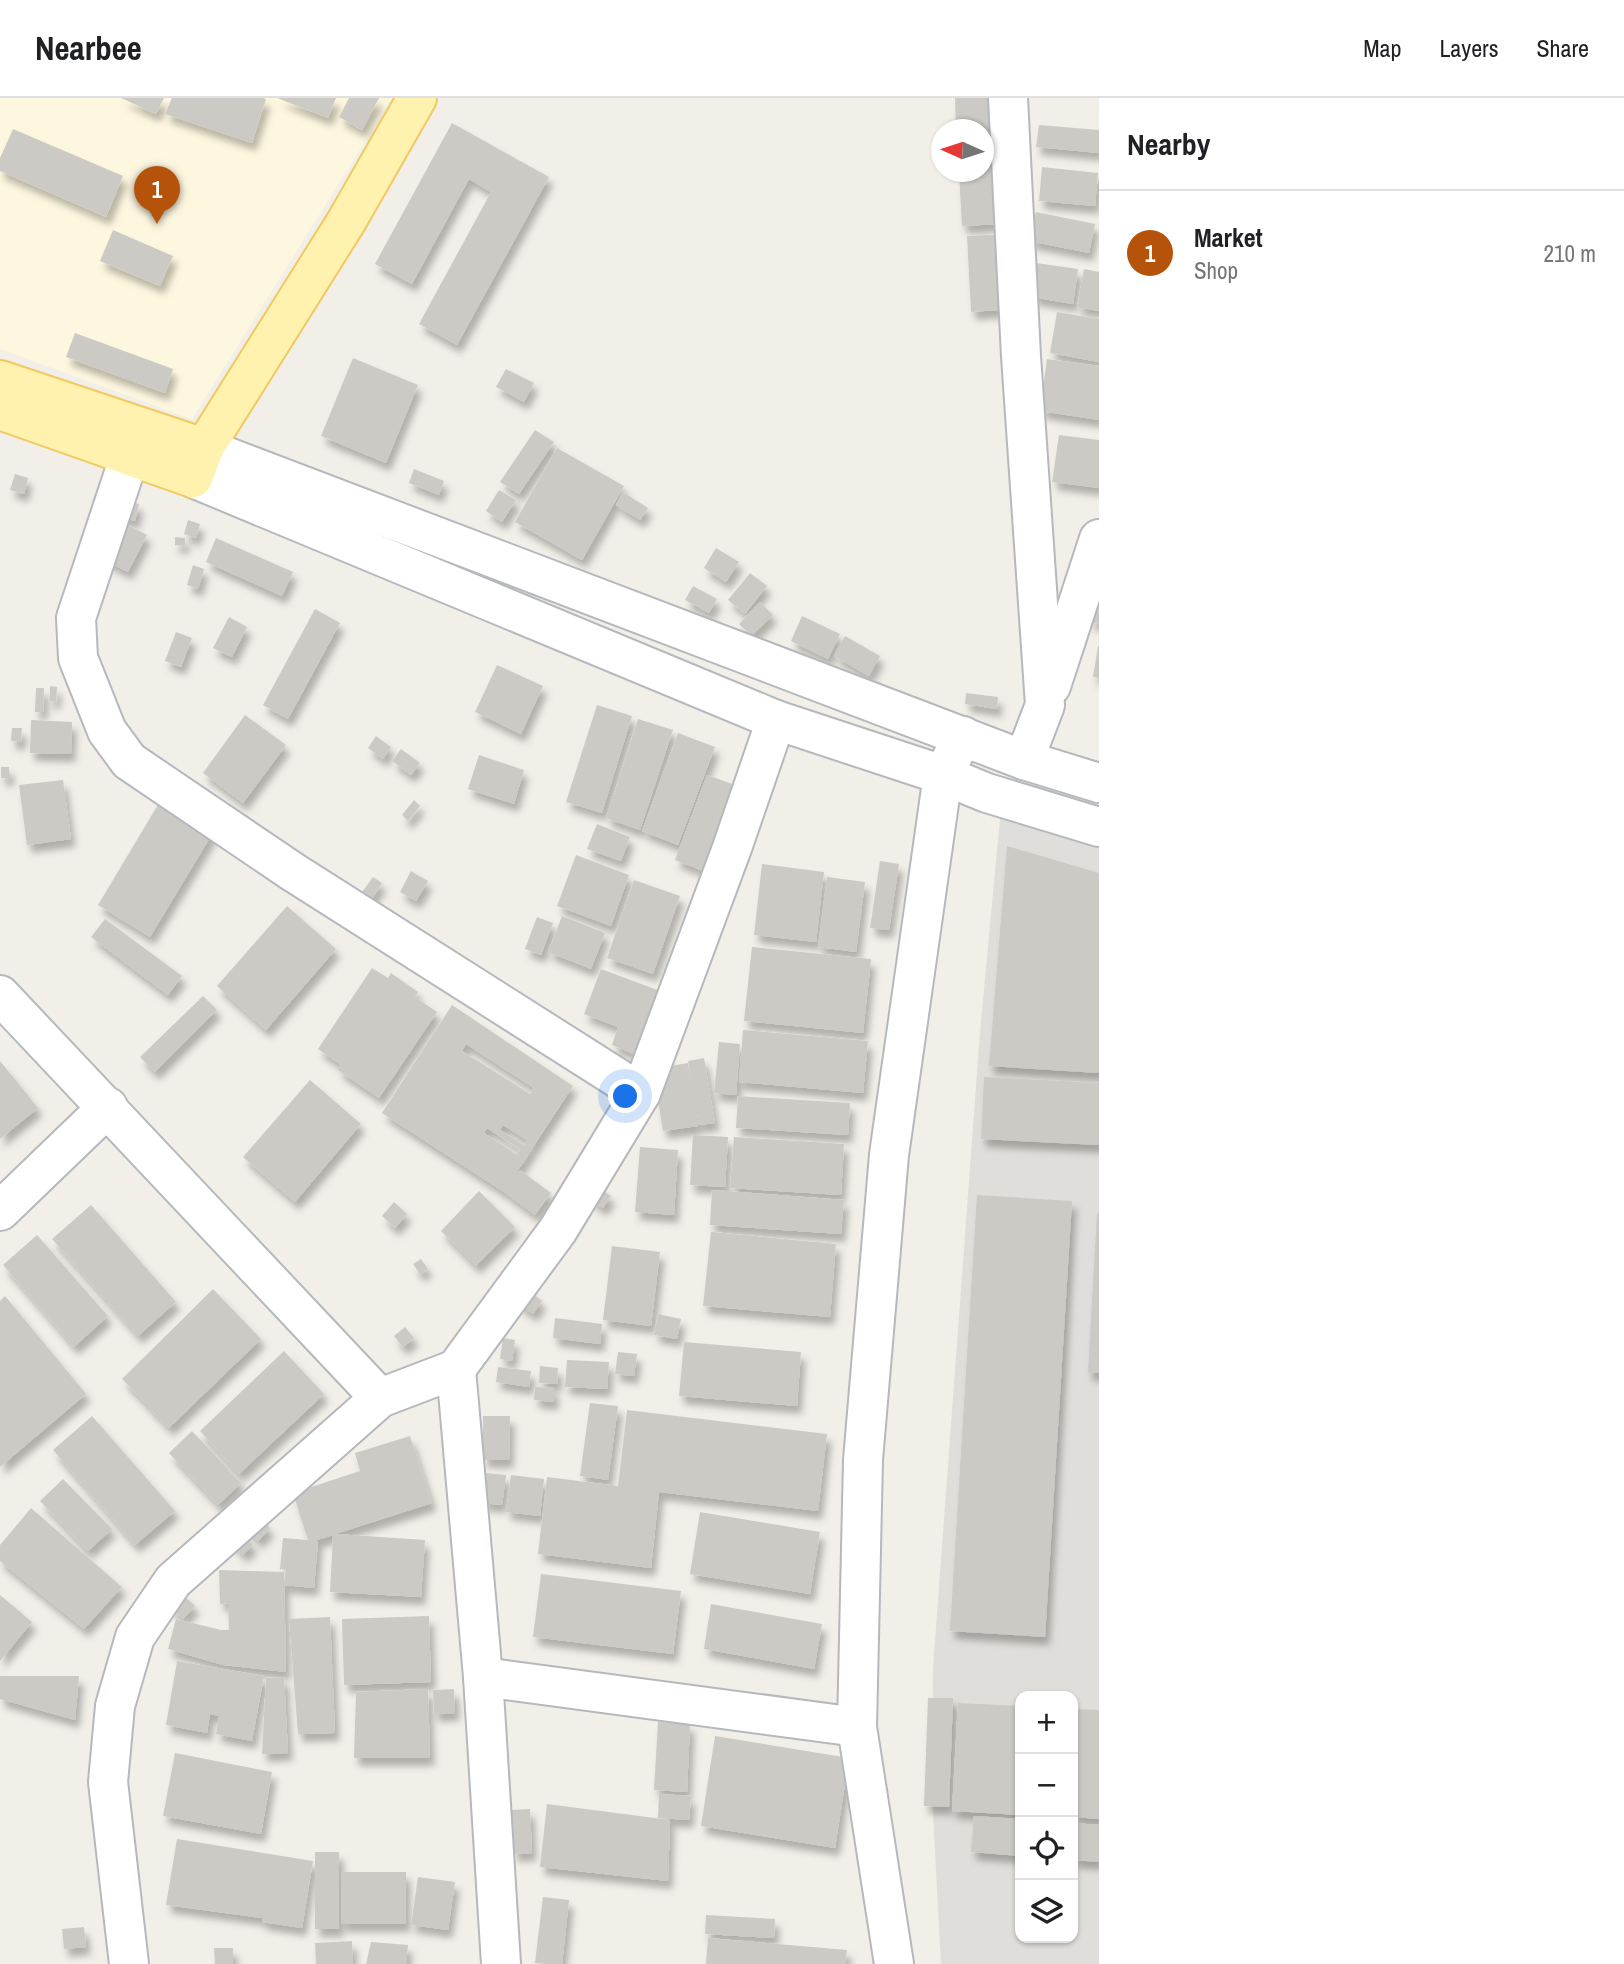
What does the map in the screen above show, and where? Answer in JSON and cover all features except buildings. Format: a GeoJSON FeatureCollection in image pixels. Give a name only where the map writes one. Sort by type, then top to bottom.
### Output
{"type":"FeatureCollection","features":[{"type":"Feature","properties":{"kind":"main road"},"geometry":{"type":"LineString","coordinates":[[0,410],[134,441],[199,463],[346,222],[417,98]]}},
{"type":"Feature","properties":{"kind":"main road"},"geometry":{"type":"LineString","coordinates":[[0,380],[134,441]]}},
{"type":"Feature","properties":{"kind":"street"},"geometry":{"type":"LineString","coordinates":[[1008,98],[1021,356],[1045,705]]}},
{"type":"Feature","properties":{"kind":"street"},"geometry":{"type":"LineString","coordinates":[[134,441],[76,618],[78,658],[107,731],[129,761],[293,872],[641,1093]]}},
{"type":"Feature","properties":{"kind":"street"},"geometry":{"type":"LineString","coordinates":[[199,463],[424,533],[1024,760],[1099,783]]}},
{"type":"Feature","properties":{"kind":"street"},"geometry":{"type":"LineString","coordinates":[[199,463],[412,569],[776,720],[943,775],[987,793],[1099,827]]}},
{"type":"Feature","properties":{"kind":"street"},"geometry":{"type":"LineString","coordinates":[[412,569],[424,533]]}},
{"type":"Feature","properties":{"kind":"street"},"geometry":{"type":"LineString","coordinates":[[1024,760],[1045,705],[1099,539]]}},
{"type":"Feature","properties":{"kind":"street"},"geometry":{"type":"LineString","coordinates":[[735,703],[759,660]]}},
{"type":"Feature","properties":{"kind":"street"},"geometry":{"type":"LineString","coordinates":[[129,1964],[108,1782],[116,1706],[135,1637],[173,1581],[380,1398],[456,1369],[558,1230],[641,1093],[732,848],[776,720]]}},
{"type":"Feature","properties":{"kind":"street"},"geometry":{"type":"LineString","coordinates":[[894,1964],[857,1727],[863,1460],[889,1155],[943,775],[963,736]]}},
{"type":"Feature","properties":{"kind":"street"},"geometry":{"type":"LineString","coordinates":[[0,995],[380,1398]]}},
{"type":"Feature","properties":{"kind":"street"},"geometry":{"type":"LineString","coordinates":[[0,1211],[107,1107]]}},
{"type":"Feature","properties":{"kind":"street"},"geometry":{"type":"LineString","coordinates":[[456,1369],[483,1677],[501,1964]]}},
{"type":"Feature","properties":{"kind":"street"},"geometry":{"type":"LineString","coordinates":[[483,1677],[857,1727]]}},
{"type":"Feature","properties":{"kind":"shaded area"},"geometry":{"type":"Polygon","coordinates":[[[0,98],[392,98],[192,419],[0,349],[0,98]]]}},
{"type":"Feature","properties":{"kind":"shaded area"},"geometry":{"type":"Polygon","coordinates":[[[1002,797],[1099,838],[1099,1964],[941,1964],[932,1796],[933,1668],[980,1032],[1002,797]]]}},
{"type":"Feature","properties":{"kind":"place","name":"Market"},"geometry":{"type":"Point","coordinates":[157,224]}}]}
